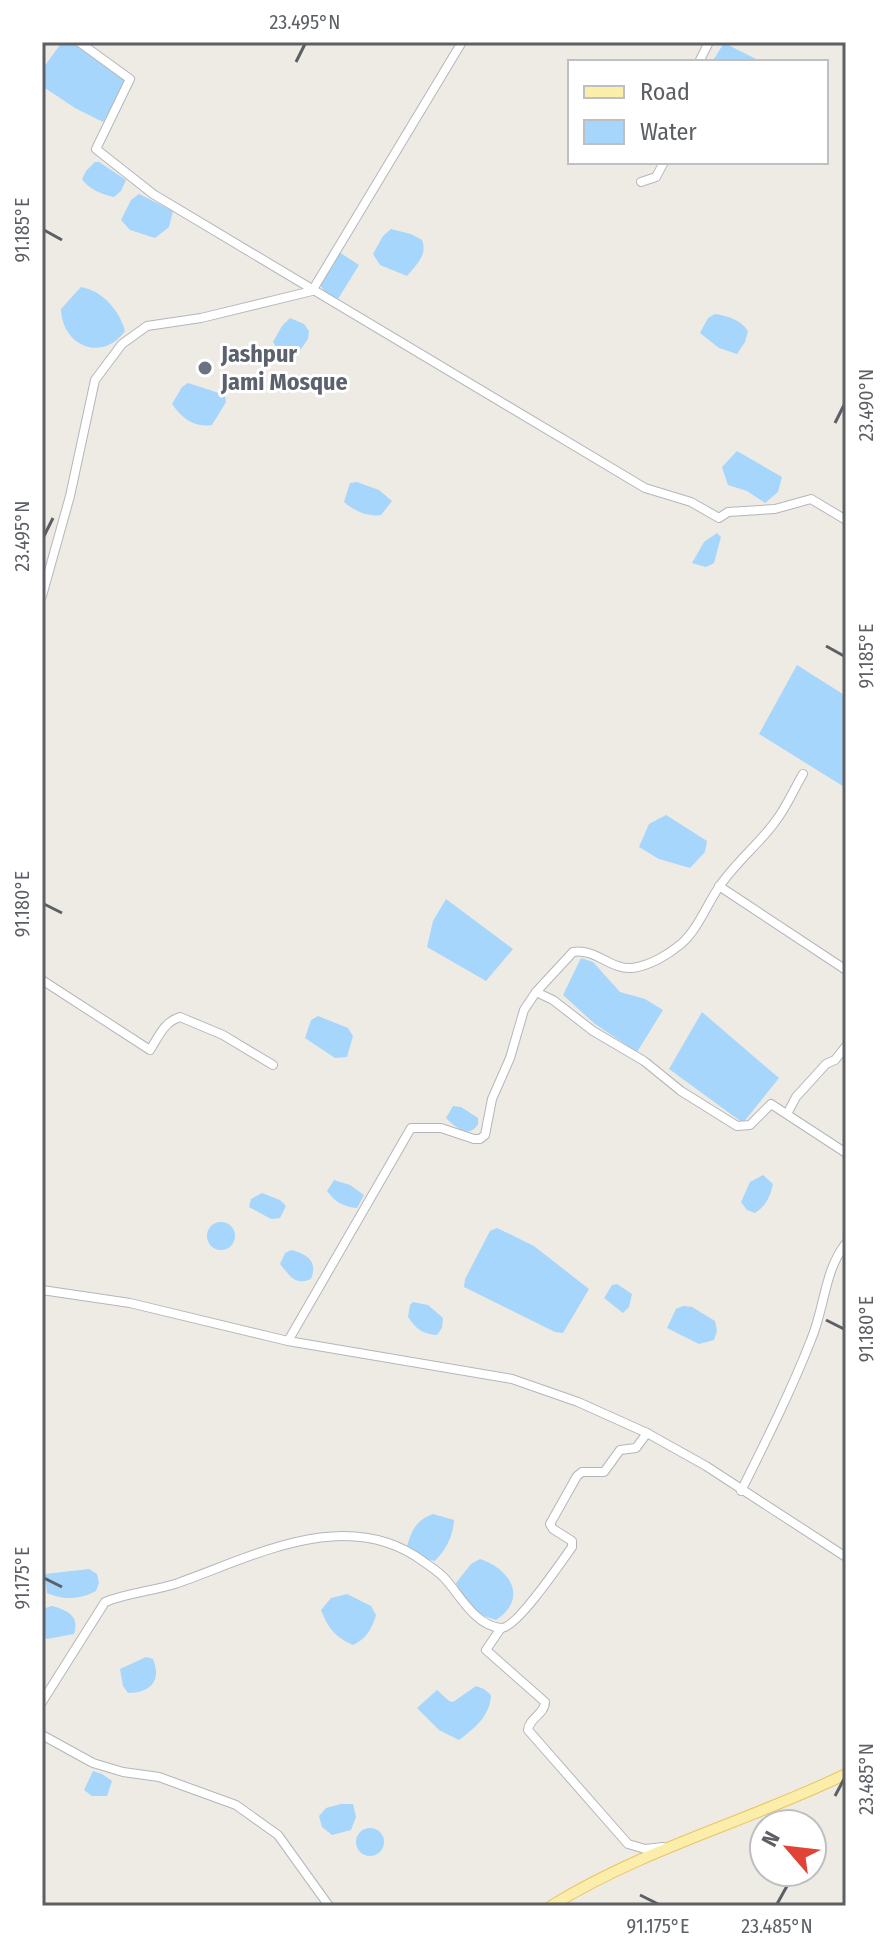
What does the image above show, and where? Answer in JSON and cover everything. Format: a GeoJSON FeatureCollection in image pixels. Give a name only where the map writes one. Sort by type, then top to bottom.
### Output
{"type":"FeatureCollection","features":[{"type":"Feature","properties":{"kind":"main road"},"geometry":{"type":"LineString","coordinates":[[551,1906],[614,1870],[664,1847],[846,1774]]}},
{"type":"Feature","properties":{"kind":"street"},"geometry":{"type":"LineString","coordinates":[[79,42],[130,79],[96,147],[98,152],[153,194],[645,488],[691,502],[719,518],[728,512],[775,509],[811,499],[846,520]]}},
{"type":"Feature","properties":{"kind":"street"},"geometry":{"type":"LineString","coordinates":[[42,596],[70,496],[95,380],[122,344],[147,326],[201,318],[312,291],[462,42]]}},
{"type":"Feature","properties":{"kind":"street"},"geometry":{"type":"LineString","coordinates":[[700,60],[709,42]]}},
{"type":"Feature","properties":{"kind":"street"},"geometry":{"type":"LineString","coordinates":[[641,182],[656,177],[663,164]]}},
{"type":"Feature","properties":{"kind":"street"},"geometry":{"type":"LineString","coordinates":[[288,1341],[411,1128],[441,1128],[474,1139],[485,1135],[492,1099],[510,1058],[520,1020],[536,992],[573,952],[596,955],[619,967],[631,968],[654,962],[682,943],[695,928],[719,886],[776,821],[803,774]]}},
{"type":"Feature","properties":{"kind":"street"},"geometry":{"type":"LineString","coordinates":[[719,886],[846,970]]}},
{"type":"Feature","properties":{"kind":"street"},"geometry":{"type":"LineString","coordinates":[[42,980],[150,1050],[163,1028],[180,1017],[223,1035],[273,1065]]}},
{"type":"Feature","properties":{"kind":"street"},"geometry":{"type":"LineString","coordinates":[[536,992],[553,1000],[593,1031],[644,1061],[681,1091],[737,1126],[750,1125],[771,1104],[846,1153]]}},
{"type":"Feature","properties":{"kind":"street"},"geometry":{"type":"LineString","coordinates":[[787,1114],[796,1097],[846,1046]]}},
{"type":"Feature","properties":{"kind":"street"},"geometry":{"type":"LineString","coordinates":[[741,1491],[813,1337],[827,1289],[830,1266],[846,1243]]}},
{"type":"Feature","properties":{"kind":"street"},"geometry":{"type":"LineString","coordinates":[[42,1290],[130,1303],[288,1341],[512,1379],[578,1402],[647,1433],[706,1466],[846,1557]]}},
{"type":"Feature","properties":{"kind":"street"},"geometry":{"type":"LineString","coordinates":[[647,1433],[636,1448],[620,1450],[604,1472],[579,1473],[550,1524],[572,1541],[572,1547],[525,1609],[509,1625],[501,1628],[486,1650],[545,1702],[528,1730],[578,1790],[628,1844],[645,1849],[664,1847]]}},
{"type":"Feature","properties":{"kind":"street"},"geometry":{"type":"LineString","coordinates":[[42,1702],[108,1601],[171,1585],[291,1542],[339,1535],[362,1535],[381,1540],[420,1559],[446,1579],[463,1604],[479,1618],[501,1628]]}},
{"type":"Feature","properties":{"kind":"street"},"geometry":{"type":"LineString","coordinates":[[42,1735],[93,1763],[123,1772],[159,1777],[236,1805],[278,1835],[325,1904]]}},
{"type":"Feature","properties":{"kind":"water"},"geometry":{"type":"Polygon","coordinates":[[[62,42],[87,51],[129,79],[103,122],[42,86],[44,67],[62,42]]]}},
{"type":"Feature","properties":{"kind":"water"},"geometry":{"type":"Polygon","coordinates":[[[724,43],[758,60],[713,60],[724,43]]]}},
{"type":"Feature","properties":{"kind":"water"},"geometry":{"type":"Polygon","coordinates":[[[95,162],[126,180],[114,197],[96,191],[82,179],[95,162]]]}},
{"type":"Feature","properties":{"kind":"water"},"geometry":{"type":"Polygon","coordinates":[[[139,194],[173,211],[169,227],[155,238],[130,230],[121,220],[131,200],[139,194]]]}},
{"type":"Feature","properties":{"kind":"water"},"geometry":{"type":"Polygon","coordinates":[[[391,229],[422,240],[422,255],[407,276],[380,265],[373,254],[383,236],[391,229]]]}},
{"type":"Feature","properties":{"kind":"water"},"geometry":{"type":"Polygon","coordinates":[[[339,252],[359,265],[338,299],[327,294],[319,284],[339,252]]]}},
{"type":"Feature","properties":{"kind":"water"},"geometry":{"type":"Polygon","coordinates":[[[81,287],[103,297],[114,309],[125,331],[116,341],[95,348],[76,341],[68,333],[61,309],[81,287]]]}},
{"type":"Feature","properties":{"kind":"water"},"geometry":{"type":"Polygon","coordinates":[[[715,314],[734,319],[748,331],[737,354],[719,348],[700,333],[708,318],[715,314]]]}},
{"type":"Feature","properties":{"kind":"water"},"geometry":{"type":"Polygon","coordinates":[[[290,318],[304,324],[309,331],[308,339],[296,356],[279,351],[273,342],[290,318]]]}},
{"type":"Feature","properties":{"kind":"water"},"geometry":{"type":"Polygon","coordinates":[[[188,383],[225,395],[226,402],[212,425],[189,421],[172,404],[188,383]]]}},
{"type":"Feature","properties":{"kind":"water"},"geometry":{"type":"Polygon","coordinates":[[[737,451],[782,477],[778,492],[765,503],[747,491],[728,485],[722,467],[737,451]]]}},
{"type":"Feature","properties":{"kind":"water"},"geometry":{"type":"Polygon","coordinates":[[[357,482],[379,490],[392,501],[381,515],[361,513],[344,502],[350,483],[357,482]]]}},
{"type":"Feature","properties":{"kind":"water"},"geometry":{"type":"Polygon","coordinates":[[[717,533],[721,537],[714,563],[706,567],[692,563],[704,542],[717,533]]]}},
{"type":"Feature","properties":{"kind":"water"},"geometry":{"type":"Polygon","coordinates":[[[797,665],[846,696],[846,788],[759,734],[797,665]]]}},
{"type":"Feature","properties":{"kind":"water"},"geometry":{"type":"Polygon","coordinates":[[[666,815],[707,841],[705,852],[690,868],[659,859],[639,847],[649,824],[666,815]]]}},
{"type":"Feature","properties":{"kind":"water"},"geometry":{"type":"Polygon","coordinates":[[[446,899],[513,949],[486,981],[427,947],[433,921],[446,899]]]}},
{"type":"Feature","properties":{"kind":"water"},"geometry":{"type":"Polygon","coordinates":[[[581,958],[593,962],[620,992],[645,999],[663,1010],[637,1052],[595,1024],[563,995],[581,958]]]}},
{"type":"Feature","properties":{"kind":"water"},"geometry":{"type":"Polygon","coordinates":[[[702,1012],[779,1078],[743,1123],[669,1069],[702,1012]]]}},
{"type":"Feature","properties":{"kind":"water"},"geometry":{"type":"Polygon","coordinates":[[[318,1016],[348,1028],[353,1036],[347,1057],[335,1058],[305,1038],[311,1020],[318,1016]]]}},
{"type":"Feature","properties":{"kind":"water"},"geometry":{"type":"Polygon","coordinates":[[[453,1106],[461,1107],[478,1118],[478,1124],[471,1131],[462,1130],[446,1118],[453,1106]]]}},
{"type":"Feature","properties":{"kind":"water"},"geometry":{"type":"Polygon","coordinates":[[[763,1175],[773,1184],[767,1201],[755,1213],[747,1210],[741,1202],[750,1182],[763,1175]]]}},
{"type":"Feature","properties":{"kind":"water"},"geometry":{"type":"Polygon","coordinates":[[[334,1180],[350,1185],[364,1195],[357,1208],[340,1203],[330,1195],[327,1191],[334,1180]]]}},
{"type":"Feature","properties":{"kind":"water"},"geometry":{"type":"Polygon","coordinates":[[[262,1193],[280,1200],[286,1206],[280,1218],[271,1219],[249,1207],[251,1199],[262,1193]]]}},
{"type":"Feature","properties":{"kind":"water"},"geometry":{"type":"Polygon","coordinates":[[[221,1222],[231,1226],[235,1236],[231,1246],[221,1250],[211,1246],[207,1236],[211,1226],[221,1222]]]}},
{"type":"Feature","properties":{"kind":"water"},"geometry":{"type":"Polygon","coordinates":[[[497,1228],[534,1246],[589,1289],[563,1333],[555,1332],[464,1287],[465,1279],[490,1231],[497,1228]]]}},
{"type":"Feature","properties":{"kind":"water"},"geometry":{"type":"Polygon","coordinates":[[[291,1250],[310,1260],[313,1268],[311,1279],[297,1280],[280,1264],[285,1253],[291,1250]]]}},
{"type":"Feature","properties":{"kind":"water"},"geometry":{"type":"Polygon","coordinates":[[[617,1284],[632,1294],[629,1307],[623,1313],[604,1298],[612,1285],[617,1284]]]}},
{"type":"Feature","properties":{"kind":"water"},"geometry":{"type":"Polygon","coordinates":[[[413,1302],[428,1305],[443,1318],[437,1335],[421,1330],[408,1317],[413,1302]]]}},
{"type":"Feature","properties":{"kind":"water"},"geometry":{"type":"Polygon","coordinates":[[[692,1307],[715,1321],[717,1331],[714,1340],[699,1344],[667,1328],[676,1309],[692,1307]]]}},
{"type":"Feature","properties":{"kind":"water"},"geometry":{"type":"Polygon","coordinates":[[[433,1514],[454,1520],[448,1542],[435,1561],[425,1559],[407,1546],[416,1526],[433,1514]]]}},
{"type":"Feature","properties":{"kind":"water"},"geometry":{"type":"Polygon","coordinates":[[[480,1559],[500,1570],[512,1585],[512,1603],[496,1620],[470,1608],[456,1583],[471,1564],[480,1559]]]}},
{"type":"Feature","properties":{"kind":"water"},"geometry":{"type":"Polygon","coordinates":[[[89,1569],[97,1574],[99,1583],[96,1591],[72,1598],[47,1593],[45,1574],[89,1569]]]}},
{"type":"Feature","properties":{"kind":"water"},"geometry":{"type":"Polygon","coordinates":[[[347,1594],[371,1606],[376,1615],[368,1633],[353,1645],[333,1631],[321,1610],[331,1598],[347,1594]]]}},
{"type":"Feature","properties":{"kind":"water"},"geometry":{"type":"Polygon","coordinates":[[[52,1606],[74,1618],[74,1634],[47,1639],[42,1635],[42,1609],[52,1606]]]}},
{"type":"Feature","properties":{"kind":"water"},"geometry":{"type":"Polygon","coordinates":[[[146,1657],[153,1659],[155,1679],[148,1688],[128,1693],[123,1686],[120,1669],[146,1657]]]}},
{"type":"Feature","properties":{"kind":"water"},"geometry":{"type":"Polygon","coordinates":[[[476,1686],[491,1695],[488,1709],[481,1721],[459,1740],[439,1730],[417,1708],[437,1690],[453,1702],[476,1686]]]}},
{"type":"Feature","properties":{"kind":"water"},"geometry":{"type":"Polygon","coordinates":[[[93,1771],[112,1781],[107,1796],[92,1796],[84,1790],[93,1771]]]}},
{"type":"Feature","properties":{"kind":"water"},"geometry":{"type":"Polygon","coordinates":[[[353,1804],[356,1817],[351,1830],[332,1835],[322,1827],[319,1816],[326,1808],[353,1804]]]}},
{"type":"Feature","properties":{"kind":"water"},"geometry":{"type":"Polygon","coordinates":[[[370,1828],[380,1832],[384,1842],[380,1852],[370,1856],[360,1852],[356,1842],[360,1832],[370,1828]]]}},
{"type":"Feature","properties":{"kind":"place","name":"Jashpur Jami Mosque"},"geometry":{"type":"Point","coordinates":[205,368]}}]}
